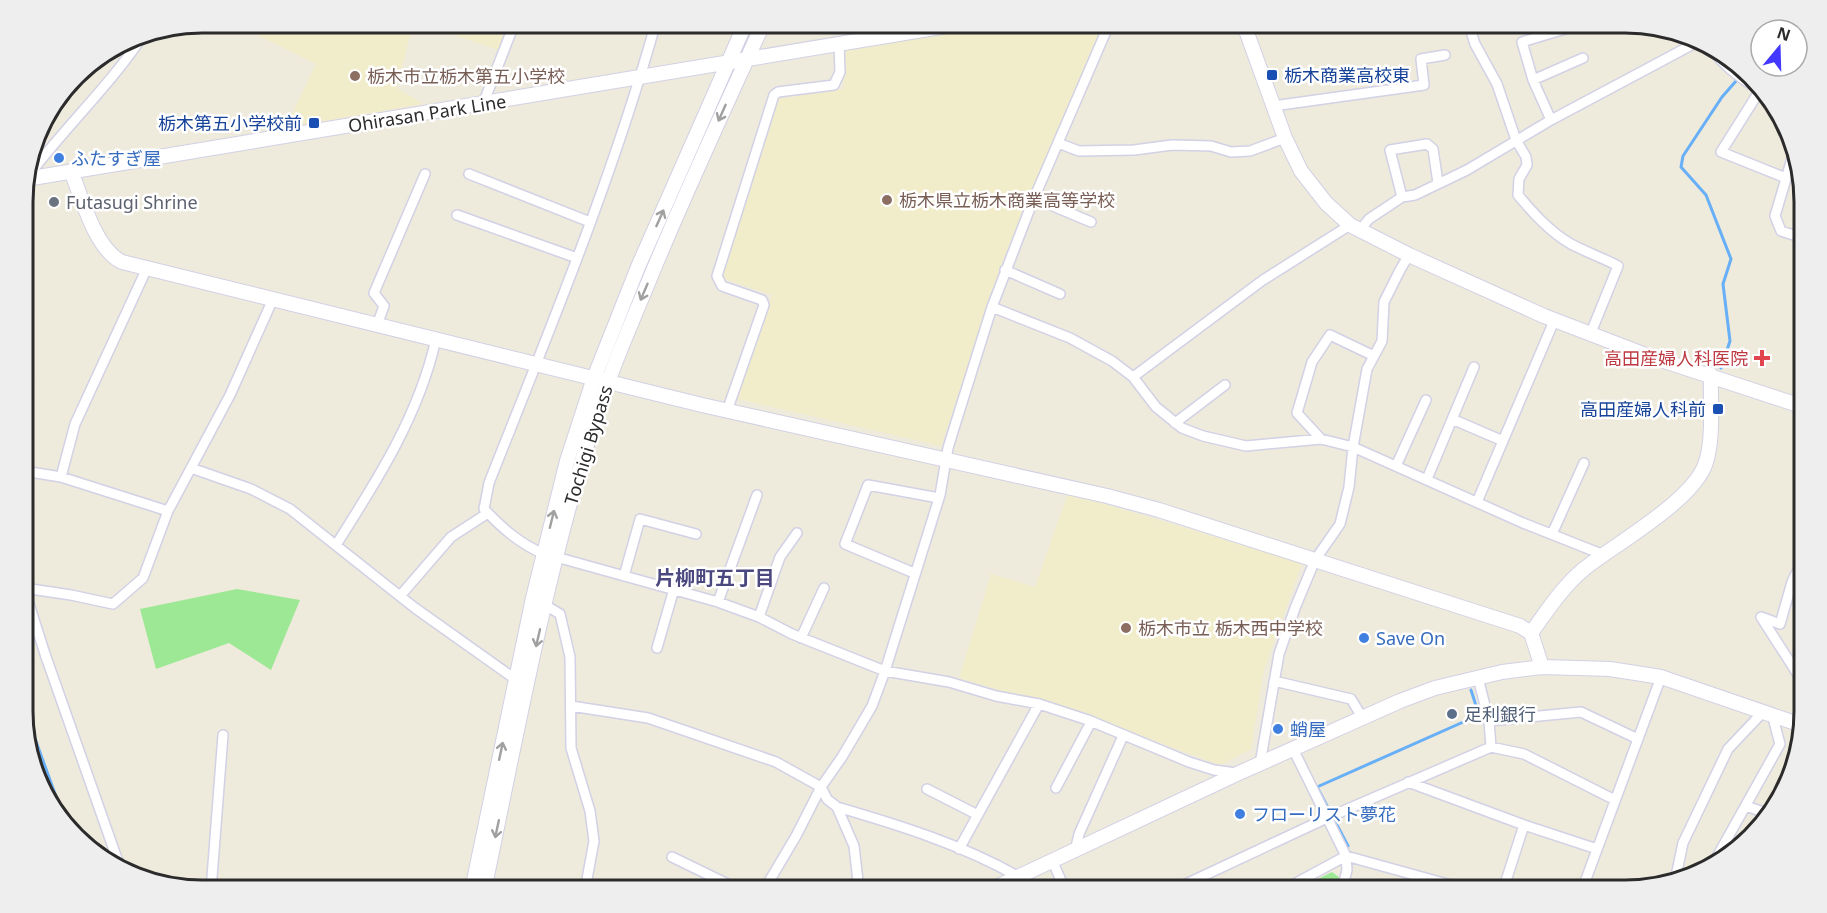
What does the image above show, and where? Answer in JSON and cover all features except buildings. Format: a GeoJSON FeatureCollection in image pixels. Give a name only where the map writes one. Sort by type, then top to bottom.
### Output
{"type":"FeatureCollection","features":[{"type":"Feature","properties":{"kind":"street"},"geometry":{"type":"LineString","coordinates":[[483,104],[511,33]]}},
{"type":"Feature","properties":{"kind":"street"},"geometry":{"type":"LineString","coordinates":[[654,33],[641,77],[590,222],[489,483],[484,509],[531,549],[550,556],[718,602],[885,671],[949,682],[996,696],[1039,704],[1091,722],[1188,762],[1214,770],[1239,773]]}},
{"type":"Feature","properties":{"kind":"street","name":"Tochigi Bypass"},"geometry":{"type":"LineString","coordinates":[[474,880],[515,679],[550,556],[579,468],[601,379],[638,267],[741,33]]}},
{"type":"Feature","properties":{"kind":"street","name":"Tochigi Bypass"},"geometry":{"type":"LineString","coordinates":[[601,379],[759,33]]}},
{"type":"Feature","properties":{"kind":"street","name":"Ohirasan Park Line"},"geometry":{"type":"LineString","coordinates":[[35,177],[905,33]]}},
{"type":"Feature","properties":{"kind":"street"},"geometry":{"type":"LineString","coordinates":[[770,880],[796,836],[821,786],[842,757],[867,714],[885,671],[939,498],[956,422],[992,307],[1034,198],[1105,33]]}},
{"type":"Feature","properties":{"kind":"street"},"geometry":{"type":"LineString","coordinates":[[1247,33],[1285,138],[1301,171],[1312,186],[1355,227],[1409,255],[1554,321],[1794,404]]}},
{"type":"Feature","properties":{"kind":"street"},"geometry":{"type":"LineString","coordinates":[[1472,33],[1497,84],[1516,140],[1526,157],[1527,165],[1519,178],[1518,195],[1550,229],[1570,243],[1618,266],[1590,335]]}},
{"type":"Feature","properties":{"kind":"street"},"geometry":{"type":"LineString","coordinates":[[1551,120],[1533,80],[1522,42],[1552,33]]}},
{"type":"Feature","properties":{"kind":"street"},"geometry":{"type":"LineString","coordinates":[[727,411],[764,305],[762,300],[722,286],[717,276],[774,95],[778,92],[834,85],[840,72],[839,44]]}},
{"type":"Feature","properties":{"kind":"street"},"geometry":{"type":"LineString","coordinates":[[1133,377],[1263,280],[1369,219],[1402,197],[1414,195],[1467,170],[1551,120],[1690,46]]}},
{"type":"Feature","properties":{"kind":"street"},"geometry":{"type":"LineString","coordinates":[[38,162],[50,146],[126,62],[135,47]]}},
{"type":"Feature","properties":{"kind":"street"},"geometry":{"type":"LineString","coordinates":[[1273,106],[1424,85],[1421,58],[1445,55]]}},
{"type":"Feature","properties":{"kind":"street"},"geometry":{"type":"LineString","coordinates":[[1533,80],[1583,58]]}},
{"type":"Feature","properties":{"kind":"street"},"geometry":{"type":"LineString","coordinates":[[1759,99],[1721,152],[1786,178]]}},
{"type":"Feature","properties":{"kind":"street"},"geometry":{"type":"LineString","coordinates":[[1058,143],[1079,150],[1134,150],[1172,145],[1211,146],[1232,152],[1250,152],[1285,138]]}},
{"type":"Feature","properties":{"kind":"street"},"geometry":{"type":"LineString","coordinates":[[1402,197],[1390,150],[1426,144],[1433,149],[1438,183]]}},
{"type":"Feature","properties":{"kind":"street"},"geometry":{"type":"LineString","coordinates":[[1790,166],[1775,216],[1781,231],[1794,235]]}},
{"type":"Feature","properties":{"kind":"street"},"geometry":{"type":"LineString","coordinates":[[71,171],[99,237],[114,258],[122,262],[727,411],[1107,496],[1159,510],[1505,620],[1532,633],[1542,667]]}},
{"type":"Feature","properties":{"kind":"street"},"geometry":{"type":"LineString","coordinates":[[377,325],[384,306],[374,293],[425,174]]}},
{"type":"Feature","properties":{"kind":"street"},"geometry":{"type":"LineString","coordinates":[[469,174],[590,222]]}},
{"type":"Feature","properties":{"kind":"street"},"geometry":{"type":"LineString","coordinates":[[1034,198],[1091,222]]}},
{"type":"Feature","properties":{"kind":"street"},"geometry":{"type":"LineString","coordinates":[[458,215],[576,258]]}},
{"type":"Feature","properties":{"kind":"street"},"geometry":{"type":"LineString","coordinates":[[1260,764],[1279,654],[1315,560],[1340,524],[1349,487],[1353,447],[1367,369],[1382,341],[1384,303],[1409,255]]}},
{"type":"Feature","properties":{"kind":"street"},"geometry":{"type":"LineString","coordinates":[[61,477],[75,424],[147,268]]}},
{"type":"Feature","properties":{"kind":"street"},"geometry":{"type":"LineString","coordinates":[[1005,270],[1060,294]]}},
{"type":"Feature","properties":{"kind":"street"},"geometry":{"type":"LineString","coordinates":[[33,589],[113,604],[143,578],[168,512],[230,394],[273,299]]}},
{"type":"Feature","properties":{"kind":"street"},"geometry":{"type":"LineString","coordinates":[[992,307],[1070,338],[1112,361],[1133,377],[1156,407],[1175,423],[1203,436],[1246,446],[1321,439],[1353,447],[1604,555]]}},
{"type":"Feature","properties":{"kind":"street"},"geometry":{"type":"LineString","coordinates":[[1477,502],[1554,321]]}},
{"type":"Feature","properties":{"kind":"street"},"geometry":{"type":"LineString","coordinates":[[1321,439],[1297,413],[1312,362],[1330,335],[1374,356]]}},
{"type":"Feature","properties":{"kind":"street"},"geometry":{"type":"LineString","coordinates":[[336,545],[380,476],[410,420],[429,370],[436,339]]}},
{"type":"Feature","properties":{"kind":"street"},"geometry":{"type":"LineString","coordinates":[[1427,479],[1474,367]]}},
{"type":"Feature","properties":{"kind":"street"},"geometry":{"type":"LineString","coordinates":[[1532,633],[1567,585],[1583,570],[1686,492],[1699,478],[1706,462],[1709,443],[1711,375]]}},
{"type":"Feature","properties":{"kind":"street"},"geometry":{"type":"LineString","coordinates":[[1175,423],[1225,385]]}},
{"type":"Feature","properties":{"kind":"street"},"geometry":{"type":"LineString","coordinates":[[1396,466],[1426,400]]}},
{"type":"Feature","properties":{"kind":"street"},"geometry":{"type":"LineString","coordinates":[[1452,419],[1503,441]]}},
{"type":"Feature","properties":{"kind":"street"},"geometry":{"type":"LineString","coordinates":[[1552,534],[1584,463]]}},
{"type":"Feature","properties":{"kind":"street"},"geometry":{"type":"LineString","coordinates":[[191,468],[251,489],[290,509],[400,596],[515,679]]}},
{"type":"Feature","properties":{"kind":"street"},"geometry":{"type":"LineString","coordinates":[[33,472],[61,477],[168,512]]}},
{"type":"Feature","properties":{"kind":"street"},"geometry":{"type":"LineString","coordinates":[[915,573],[845,544],[868,485],[939,498]]}},
{"type":"Feature","properties":{"kind":"street"},"geometry":{"type":"LineString","coordinates":[[718,602],[757,495]]}},
{"type":"Feature","properties":{"kind":"street"},"geometry":{"type":"LineString","coordinates":[[400,596],[451,537],[488,513]]}},
{"type":"Feature","properties":{"kind":"street"},"geometry":{"type":"LineString","coordinates":[[624,576],[640,519],[696,534]]}},
{"type":"Feature","properties":{"kind":"street"},"geometry":{"type":"LineString","coordinates":[[759,617],[780,557],[797,533]]}},
{"type":"Feature","properties":{"kind":"street","name":"Tochigi Bypass"},"geometry":{"type":"LineString","coordinates":[[486,880],[545,605],[550,556]]}},
{"type":"Feature","properties":{"kind":"street"},"geometry":{"type":"LineString","coordinates":[[1794,578],[1780,624],[1761,617],[1794,668]]}},
{"type":"Feature","properties":{"kind":"street"},"geometry":{"type":"LineString","coordinates":[[801,638],[824,588]]}},
{"type":"Feature","properties":{"kind":"street"},"geometry":{"type":"LineString","coordinates":[[657,648],[674,589]]}},
{"type":"Feature","properties":{"kind":"street"},"geometry":{"type":"LineString","coordinates":[[545,605],[560,614],[570,657],[572,748],[590,811],[594,841],[587,880]]}},
{"type":"Feature","properties":{"kind":"street"},"geometry":{"type":"LineString","coordinates":[[33,616],[116,856]]}},
{"type":"Feature","properties":{"kind":"street"},"geometry":{"type":"LineString","coordinates":[[1012,880],[1362,717],[1435,688],[1502,672],[1542,667],[1610,669],[1661,677],[1793,722]]}},
{"type":"Feature","properties":{"kind":"street"},"geometry":{"type":"LineString","coordinates":[[1586,880],[1661,677]]}},
{"type":"Feature","properties":{"kind":"street"},"geometry":{"type":"LineString","coordinates":[[1478,678],[1489,722],[1491,747]]}},
{"type":"Feature","properties":{"kind":"street"},"geometry":{"type":"LineString","coordinates":[[1274,681],[1351,699],[1362,717]]}},
{"type":"Feature","properties":{"kind":"street"},"geometry":{"type":"LineString","coordinates":[[959,849],[1039,704]]}},
{"type":"Feature","properties":{"kind":"street"},"geometry":{"type":"LineString","coordinates":[[571,706],[658,721],[776,762],[821,786],[827,799],[837,807],[881,820],[959,849],[1019,877]]}},
{"type":"Feature","properties":{"kind":"street"},"geometry":{"type":"LineString","coordinates":[[1489,722],[1581,712],[1638,739]]}},
{"type":"Feature","properties":{"kind":"street"},"geometry":{"type":"LineString","coordinates":[[1721,849],[1780,744],[1768,713]]}},
{"type":"Feature","properties":{"kind":"street"},"geometry":{"type":"LineString","coordinates":[[1677,872],[1683,843],[1728,749],[1768,713]]}},
{"type":"Feature","properties":{"kind":"street"},"geometry":{"type":"LineString","coordinates":[[1056,788],[1091,722]]}},
{"type":"Feature","properties":{"kind":"street"},"geometry":{"type":"LineString","coordinates":[[213,880],[223,735]]}},
{"type":"Feature","properties":{"kind":"street"},"geometry":{"type":"LineString","coordinates":[[1075,851],[1079,834],[1123,736]]}},
{"type":"Feature","properties":{"kind":"street"},"geometry":{"type":"LineString","coordinates":[[1195,880],[1408,782],[1491,747],[1524,754],[1615,800]]}},
{"type":"Feature","properties":{"kind":"street"},"geometry":{"type":"LineString","coordinates":[[1293,749],[1346,856],[1347,870],[1344,880]]}},
{"type":"Feature","properties":{"kind":"street"},"geometry":{"type":"LineString","coordinates":[[1408,782],[1597,849]]}},
{"type":"Feature","properties":{"kind":"street"},"geometry":{"type":"LineString","coordinates":[[927,789],[978,815]]}},
{"type":"Feature","properties":{"kind":"street"},"geometry":{"type":"LineString","coordinates":[[1746,806],[1760,811]]}},
{"type":"Feature","properties":{"kind":"street"},"geometry":{"type":"LineString","coordinates":[[837,807],[854,846],[858,880]]}},
{"type":"Feature","properties":{"kind":"street"},"geometry":{"type":"LineString","coordinates":[[1506,880],[1524,825]]}},
{"type":"Feature","properties":{"kind":"street"},"geometry":{"type":"LineString","coordinates":[[1302,880],[1346,856],[1433,880]]}},
{"type":"Feature","properties":{"kind":"street"},"geometry":{"type":"LineString","coordinates":[[672,857],[719,880]]}},
{"type":"Feature","properties":{"kind":"street"},"geometry":{"type":"LineString","coordinates":[[1053,862],[1061,880]]}},
{"type":"Feature","properties":{"kind":"shaded area","name":"栃木市立栃木第五小学校"},"geometry":{"type":"Polygon","coordinates":[[[253,33],[411,33],[397,88],[423,104],[285,128],[316,64],[253,33]]]}},
{"type":"Feature","properties":{"kind":"shaded area"},"geometry":{"type":"Polygon","coordinates":[[[449,33],[505,33],[498,50],[449,33]]]}},
{"type":"Feature","properties":{"kind":"shaded area","name":"栃木県立栃木商業高等学校"},"geometry":{"type":"Polygon","coordinates":[[[951,33],[1099,33],[1003,260],[941,446],[737,399],[772,295],[722,278],[777,99],[843,89],[846,51],[951,33]]]}},
{"type":"Feature","properties":{"kind":"shaded area","name":"栃木市立 栃木西中学校"},"geometry":{"type":"Polygon","coordinates":[[[1068,493],[1302,563],[1264,670],[1251,749],[1220,765],[1091,717],[959,678],[991,574],[1035,587],[1068,493]]]}},
{"type":"Feature","properties":{"kind":"green space"},"geometry":{"type":"Polygon","coordinates":[[[237,589],[300,600],[271,670],[229,643],[156,669],[140,609],[237,589]]]}},
{"type":"Feature","properties":{"kind":"green space"},"geometry":{"type":"Polygon","coordinates":[[[1332,872],[1340,878],[1339,880],[1316,880],[1332,872]]]}},
{"type":"Feature","properties":{"kind":"water"},"geometry":{"type":"Polygon","coordinates":[[[34,731],[58,799],[46,775],[34,731]]]}},
{"type":"Feature","properties":{"kind":"waterway"},"geometry":{"type":"LineString","coordinates":[[1721,368],[1730,341],[1723,284],[1731,259],[1706,195],[1681,167],[1683,156],[1722,97],[1739,78]]}},
{"type":"Feature","properties":{"kind":"waterway"},"geometry":{"type":"LineString","coordinates":[[1348,846],[1317,787],[1479,715],[1471,690]]}},
{"type":"Feature","properties":{"kind":"place","name":"栃木商業高校東"},"geometry":{"type":"Point","coordinates":[1272,75]}},
{"type":"Feature","properties":{"kind":"place","name":"栃木市立栃木第五小学校"},"geometry":{"type":"Point","coordinates":[355,76]}},
{"type":"Feature","properties":{"kind":"place","name":"栃木第五小学校前"},"geometry":{"type":"Point","coordinates":[314,123]}},
{"type":"Feature","properties":{"kind":"place","name":"ふたすぎ屋"},"geometry":{"type":"Point","coordinates":[59,158]}},
{"type":"Feature","properties":{"kind":"place","name":"栃木県立栃木商業高等学校"},"geometry":{"type":"Point","coordinates":[887,200]}},
{"type":"Feature","properties":{"kind":"place","name":"Futasugi Shrine"},"geometry":{"type":"Point","coordinates":[54,202]}},
{"type":"Feature","properties":{"kind":"place","name":"高田産婦人科医院"},"geometry":{"type":"Point","coordinates":[1762,358]}},
{"type":"Feature","properties":{"kind":"place","name":"高田産婦人科前"},"geometry":{"type":"Point","coordinates":[1718,409]}},
{"type":"Feature","properties":{"kind":"place","name":"栃木市立 栃木西中学校"},"geometry":{"type":"Point","coordinates":[1126,628]}},
{"type":"Feature","properties":{"kind":"place","name":"Save On"},"geometry":{"type":"Point","coordinates":[1364,638]}},
{"type":"Feature","properties":{"kind":"place","name":"足利銀行"},"geometry":{"type":"Point","coordinates":[1452,714]}},
{"type":"Feature","properties":{"kind":"place","name":"蛸屋"},"geometry":{"type":"Point","coordinates":[1278,729]}},
{"type":"Feature","properties":{"kind":"place","name":"フローリスト夢花"},"geometry":{"type":"Point","coordinates":[1240,814]}},
{"type":"Feature","properties":{"kind":"district","name":"片柳町五丁目"},"geometry":{"type":"Point","coordinates":[715,577]}}]}
